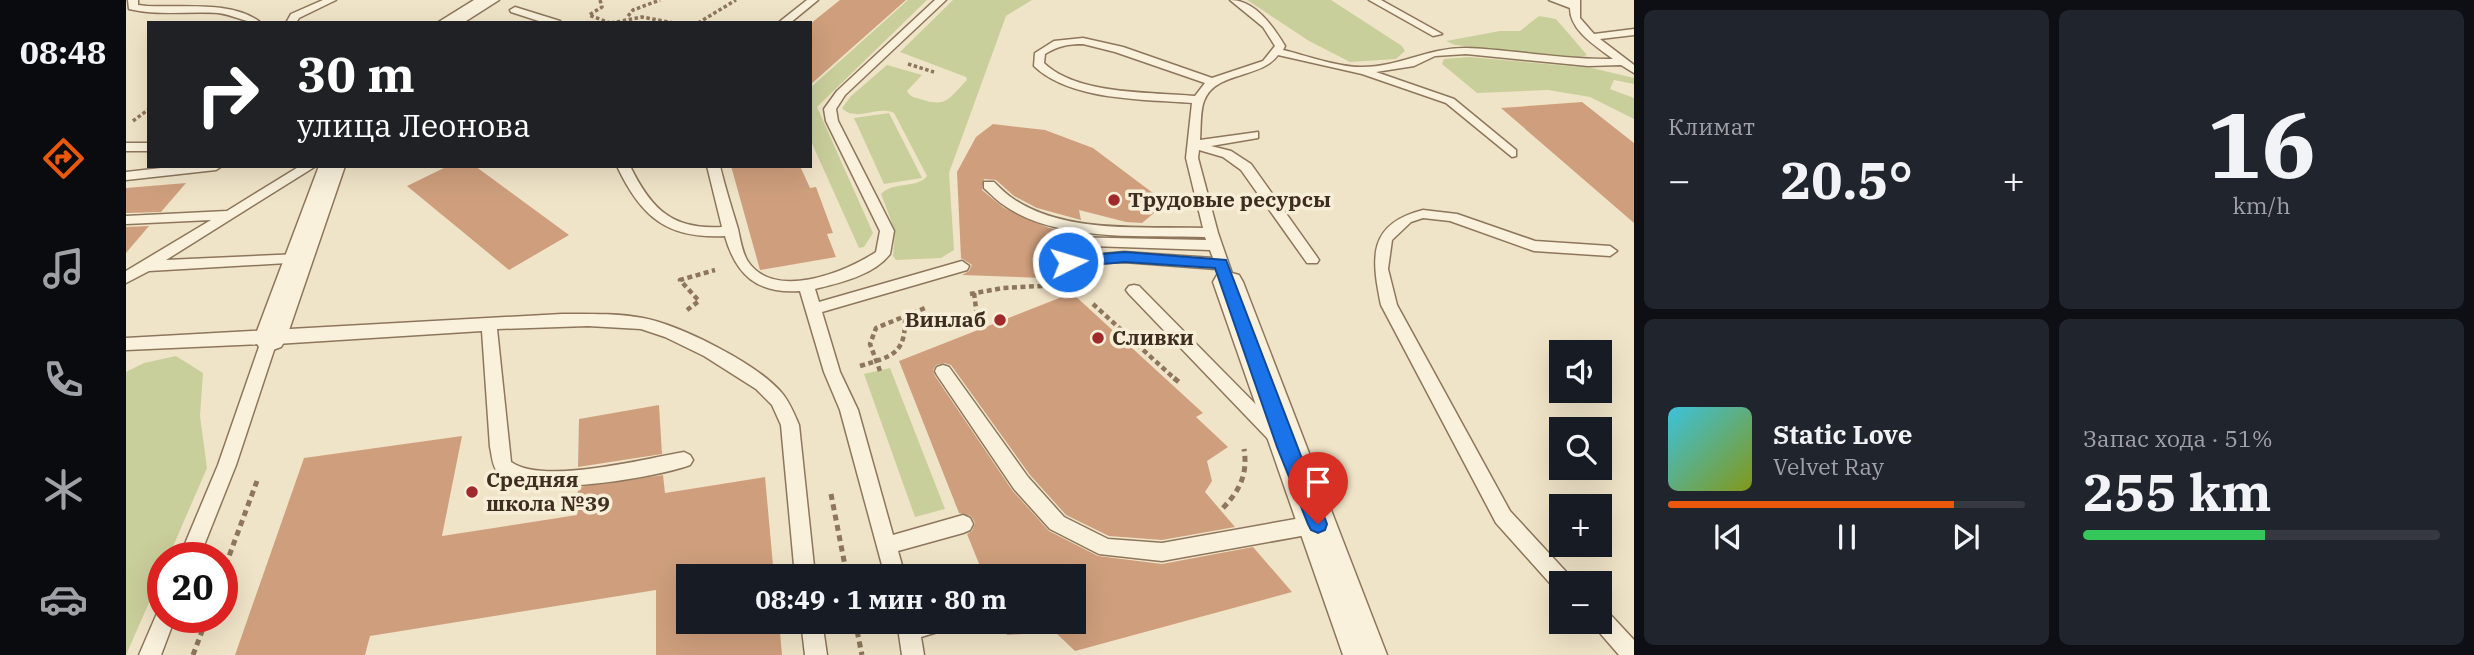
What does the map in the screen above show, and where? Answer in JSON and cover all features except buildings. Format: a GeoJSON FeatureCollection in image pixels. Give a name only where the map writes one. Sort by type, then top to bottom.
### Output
{"type":"FeatureCollection","features":[{"type":"Feature","properties":{"kind":"street"},"geometry":{"type":"LineString","coordinates":[[451,21],[489,0]]}},
{"type":"Feature","properties":{"kind":"street"},"geometry":{"type":"LineString","coordinates":[[270,339],[331,168]]}},
{"type":"Feature","properties":{"kind":"street"},"geometry":{"type":"LineString","coordinates":[[1224,273],[1365,655]]}},
{"type":"Feature","properties":{"kind":"lane"},"geometry":{"type":"LineString","coordinates":[[133,0],[133,6],[148,11],[229,10],[250,16],[254,21]]}},
{"type":"Feature","properties":{"kind":"lane"},"geometry":{"type":"LineString","coordinates":[[292,21],[296,16],[331,0]]}},
{"type":"Feature","properties":{"kind":"lane"},"geometry":{"type":"LineString","coordinates":[[786,21],[813,0]]}},
{"type":"Feature","properties":{"kind":"lane"},"geometry":{"type":"LineString","coordinates":[[714,168],[740,263],[760,282],[776,286],[806,285],[862,269],[883,254],[887,231],[832,121],[830,109],[841,93],[941,0]]}},
{"type":"Feature","properties":{"kind":"lane"},"geometry":{"type":"LineString","coordinates":[[1068,262],[1125,257],[1224,273],[1192,158],[1198,100],[1212,82],[1266,63],[1278,52],[1280,46],[1276,36],[1235,0]]}},
{"type":"Feature","properties":{"kind":"lane"},"geometry":{"type":"LineString","coordinates":[[1378,0],[1437,34]]}},
{"type":"Feature","properties":{"kind":"lane"},"geometry":{"type":"LineString","coordinates":[[1554,0],[1574,3],[1575,18],[1591,37],[1634,70]]}},
{"type":"Feature","properties":{"kind":"lane"},"geometry":{"type":"LineString","coordinates":[[515,10],[550,21]]}},
{"type":"Feature","properties":{"kind":"lane"},"geometry":{"type":"LineString","coordinates":[[1591,37],[1634,32]]}},
{"type":"Feature","properties":{"kind":"lane"},"geometry":{"type":"LineString","coordinates":[[1198,100],[1090,88],[1059,80],[1042,71],[1038,64],[1040,53],[1052,44],[1073,40],[1094,43],[1212,82]]}},
{"type":"Feature","properties":{"kind":"lane"},"geometry":{"type":"LineString","coordinates":[[1360,71],[1410,64],[1433,52],[1466,51],[1587,63],[1622,62]]}},
{"type":"Feature","properties":{"kind":"lane"},"geometry":{"type":"LineString","coordinates":[[1278,52],[1360,71],[1450,100],[1512,153]]}},
{"type":"Feature","properties":{"kind":"lane"},"geometry":{"type":"LineString","coordinates":[[1193,145],[1254,135]]}},
{"type":"Feature","properties":{"kind":"lane"},"geometry":{"type":"LineString","coordinates":[[1193,145],[1227,154],[1246,167],[1312,260]]}},
{"type":"Feature","properties":{"kind":"lane"},"geometry":{"type":"LineString","coordinates":[[126,147],[147,147]]}},
{"type":"Feature","properties":{"kind":"lane"},"geometry":{"type":"LineString","coordinates":[[126,157],[147,157]]}},
{"type":"Feature","properties":{"kind":"lane"},"geometry":{"type":"LineString","coordinates":[[126,176],[184,168]]}},
{"type":"Feature","properties":{"kind":"lane"},"geometry":{"type":"LineString","coordinates":[[126,278],[307,168]]}},
{"type":"Feature","properties":{"kind":"lane"},"geometry":{"type":"LineString","coordinates":[[624,168],[633,190],[648,208],[680,230],[696,233],[732,230]]}},
{"type":"Feature","properties":{"kind":"lane"},"geometry":{"type":"LineString","coordinates":[[989,185],[1018,210],[1058,223],[1213,239]]}},
{"type":"Feature","properties":{"kind":"lane"},"geometry":{"type":"LineString","coordinates":[[1552,571],[1503,517],[1389,305],[1381,269],[1384,238],[1406,219],[1423,214],[1452,217],[1534,246],[1609,251]]}},
{"type":"Feature","properties":{"kind":"lane"},"geometry":{"type":"LineString","coordinates":[[126,220],[232,215]]}},
{"type":"Feature","properties":{"kind":"lane"},"geometry":{"type":"LineString","coordinates":[[1066,242],[1213,239]]}},
{"type":"Feature","properties":{"kind":"lane"},"geometry":{"type":"LineString","coordinates":[[145,266],[299,259]]}},
{"type":"Feature","properties":{"kind":"lane"},"geometry":{"type":"LineString","coordinates":[[813,309],[962,266]]}},
{"type":"Feature","properties":{"kind":"lane"},"geometry":{"type":"LineString","coordinates":[[806,285],[832,372],[849,410],[892,564]]}},
{"type":"Feature","properties":{"kind":"lane"},"geometry":{"type":"LineString","coordinates":[[1134,290],[1286,447]]}},
{"type":"Feature","properties":{"kind":"lane"},"geometry":{"type":"LineString","coordinates":[[126,344],[270,339],[489,325],[604,322],[641,323],[665,329],[771,391],[784,407],[790,425],[804,564]]}},
{"type":"Feature","properties":{"kind":"lane"},"geometry":{"type":"LineString","coordinates":[[489,325],[499,447],[503,466],[517,476],[540,480],[684,460]]}},
{"type":"Feature","properties":{"kind":"lane"},"geometry":{"type":"LineString","coordinates":[[196,542],[227,466],[270,339]]}},
{"type":"Feature","properties":{"kind":"lane"},"geometry":{"type":"LineString","coordinates":[[943,371],[1030,493],[1057,523],[1106,548],[1162,552],[1318,524]]}},
{"type":"Feature","properties":{"kind":"lane"},"geometry":{"type":"LineString","coordinates":[[888,545],[963,524]]}},
{"type":"Feature","properties":{"kind":"lane"},"geometry":{"type":"LineString","coordinates":[[1612,631],[1633,655]]}},
{"type":"Feature","properties":{"kind":"lane"},"geometry":{"type":"LineString","coordinates":[[150,655],[159,633]]}},
{"type":"Feature","properties":{"kind":"lane"},"geometry":{"type":"LineString","coordinates":[[813,634],[816,655]]}},
{"type":"Feature","properties":{"kind":"lane"},"geometry":{"type":"LineString","coordinates":[[909,634],[913,655]]}},
{"type":"Feature","properties":{"kind":"path"},"geometry":{"type":"LineString","coordinates":[[600,0],[603,2],[602,7],[589,15],[606,21]]}},
{"type":"Feature","properties":{"kind":"path"},"geometry":{"type":"LineString","coordinates":[[628,16],[633,10],[660,0]]}},
{"type":"Feature","properties":{"kind":"path"},"geometry":{"type":"LineString","coordinates":[[701,21],[736,0]]}},
{"type":"Feature","properties":{"kind":"path"},"geometry":{"type":"LineString","coordinates":[[616,21],[628,16],[648,15],[668,21]]}},
{"type":"Feature","properties":{"kind":"path"},"geometry":{"type":"LineString","coordinates":[[904,62],[934,72]]}},
{"type":"Feature","properties":{"kind":"path"},"geometry":{"type":"LineString","coordinates":[[126,126],[147,110]]}},
{"type":"Feature","properties":{"kind":"path"},"geometry":{"type":"LineString","coordinates":[[680,280],[740,263]]}},
{"type":"Feature","properties":{"kind":"path"},"geometry":{"type":"LineString","coordinates":[[974,293],[978,324]]}},
{"type":"Feature","properties":{"kind":"path"},"geometry":{"type":"LineString","coordinates":[[1093,304],[1183,386]]}},
{"type":"Feature","properties":{"kind":"path"},"geometry":{"type":"LineString","coordinates":[[880,371],[868,345],[876,327],[934,305]]}},
{"type":"Feature","properties":{"kind":"path"},"geometry":{"type":"LineString","coordinates":[[860,366],[901,348],[907,340],[905,316]]}},
{"type":"Feature","properties":{"kind":"path"},"geometry":{"type":"LineString","coordinates":[[1214,515],[1242,488],[1248,465],[1243,440]]}},
{"type":"Feature","properties":{"kind":"path"},"geometry":{"type":"LineString","coordinates":[[193,655],[201,633]]}},
{"type":"Feature","properties":{"kind":"path"},"geometry":{"type":"LineString","coordinates":[[858,634],[862,655]]}},
{"type":"Feature","properties":{"kind":"green space"},"geometry":{"type":"Polygon","coordinates":[[[908,0],[927,0],[817,107],[873,233],[864,247],[859,248],[812,143],[812,86],[908,0]]]}},
{"type":"Feature","properties":{"kind":"green space"},"geometry":{"type":"Polygon","coordinates":[[[953,0],[1032,0],[1006,16],[949,173],[954,250],[941,258],[896,260],[893,256],[895,231],[881,194],[892,188],[923,180],[927,176],[894,113],[881,111],[854,114],[842,108],[851,96],[887,65],[922,75],[907,91],[912,96],[929,102],[942,102],[951,97],[967,80],[966,77],[900,52],[953,0]]]}},
{"type":"Feature","properties":{"kind":"green space"},"geometry":{"type":"Polygon","coordinates":[[[1247,0],[1331,0],[1402,46],[1405,51],[1396,59],[1350,62],[1309,41],[1247,0]]]}},
{"type":"Feature","properties":{"kind":"green space"},"geometry":{"type":"Polygon","coordinates":[[[1539,16],[1556,19],[1587,55],[1544,56],[1455,45],[1446,41],[1500,31],[1520,31],[1539,16]]]}},
{"type":"Feature","properties":{"kind":"green space"},"geometry":{"type":"Polygon","coordinates":[[[1469,57],[1592,68],[1634,78],[1634,84],[1614,80],[1610,89],[1634,98],[1634,119],[1590,97],[1548,90],[1477,93],[1442,64],[1444,59],[1469,57]]]}},
{"type":"Feature","properties":{"kind":"green space"},"geometry":{"type":"Polygon","coordinates":[[[889,113],[922,178],[884,184],[854,118],[889,113]]]}},
{"type":"Feature","properties":{"kind":"green space"},"geometry":{"type":"Polygon","coordinates":[[[176,356],[203,373],[200,416],[207,468],[175,542],[147,542],[147,607],[126,655],[126,372],[144,363],[176,356]]]}},
{"type":"Feature","properties":{"kind":"green space"},"geometry":{"type":"Polygon","coordinates":[[[890,368],[945,509],[915,517],[864,374],[890,368]]]}},
{"type":"Feature","properties":{"kind":"place","name":"Трудовые ресурсы"},"geometry":{"type":"Point","coordinates":[1114,200]}},
{"type":"Feature","properties":{"kind":"place","name":"Винлаб"},"geometry":{"type":"Point","coordinates":[1000,320]}},
{"type":"Feature","properties":{"kind":"place","name":"Сливки"},"geometry":{"type":"Point","coordinates":[1098,338]}},
{"type":"Feature","properties":{"kind":"place","name":"Средняя школа №39"},"geometry":{"type":"Point","coordinates":[472,492]}},
{"type":"Feature","properties":{"kind":"route"},"geometry":{"type":"LineString","coordinates":[[1068,262],[1125,257],[1221,264],[1286,447],[1318,524]]}}]}
